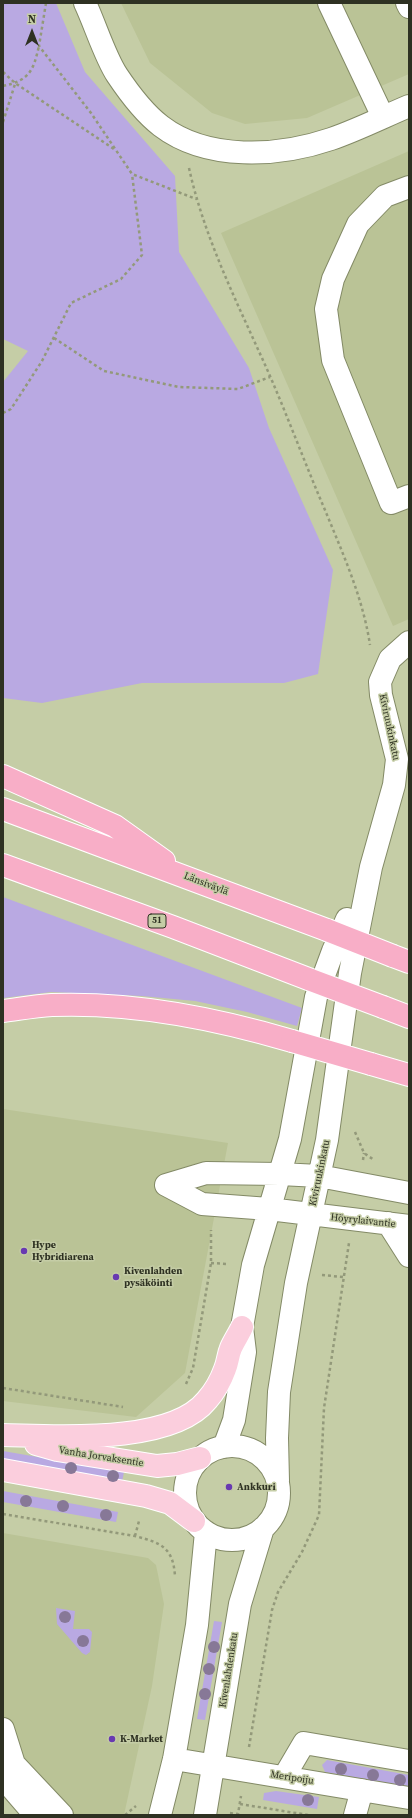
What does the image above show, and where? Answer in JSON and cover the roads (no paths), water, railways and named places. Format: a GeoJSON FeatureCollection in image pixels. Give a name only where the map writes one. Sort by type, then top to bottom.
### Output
{"type":"FeatureCollection","features":[{"type":"Feature","properties":{"kind":"highway"},"geometry":{"type":"LineString","coordinates":[[3,776],[115,826],[188,878]]}},
{"type":"Feature","properties":{"kind":"highway","name":"Länsiväylä"},"geometry":{"type":"LineString","coordinates":[[3,809],[328,930],[401,959]]}},
{"type":"Feature","properties":{"kind":"highway","name":"51"},"geometry":{"type":"LineString","coordinates":[[3,865],[173,927],[409,1017]]}},
{"type":"Feature","properties":{"kind":"highway"},"geometry":{"type":"LineString","coordinates":[[3,1011],[51,1006],[125,1007],[244,1026],[409,1075]]}},
{"type":"Feature","properties":{"kind":"main road"},"geometry":{"type":"LineString","coordinates":[[3,1435],[116,1435],[174,1423],[194,1412],[206,1401],[217,1387],[225,1369],[231,1348],[242,1327]]}},
{"type":"Feature","properties":{"kind":"main road","name":"Vanha Jorvaksentie"},"geometry":{"type":"LineString","coordinates":[[3,1435],[57,1450],[157,1466],[177,1464],[200,1458]]}},
{"type":"Feature","properties":{"kind":"main road"},"geometry":{"type":"LineString","coordinates":[[3,1470],[146,1496],[170,1503],[200,1527]]}},
{"type":"Feature","properties":{"kind":"street"},"geometry":{"type":"LineString","coordinates":[[85,3],[116,74],[138,104],[161,126],[182,138],[207,147],[234,151],[283,151],[331,139],[409,106]]}},
{"type":"Feature","properties":{"kind":"street"},"geometry":{"type":"LineString","coordinates":[[329,3],[383,117]]}},
{"type":"Feature","properties":{"kind":"street"},"geometry":{"type":"LineString","coordinates":[[407,3],[409,7]]}},
{"type":"Feature","properties":{"kind":"street"},"geometry":{"type":"LineString","coordinates":[[409,187],[385,196],[358,224],[333,279],[326,309],[333,360],[391,503],[409,496]]}},
{"type":"Feature","properties":{"kind":"street","name":"Kiviruukinkatu"},"geometry":{"type":"LineString","coordinates":[[278,1480],[277,1438],[279,1392],[296,1283],[327,1140],[350,973],[371,867],[394,785],[397,760],[381,695],[380,682],[390,659],[409,642]]}},
{"type":"Feature","properties":{"kind":"street","name":"Kiviruukinkatu"},"geometry":{"type":"LineString","coordinates":[[224,1446],[234,1420],[245,1352],[242,1327],[253,1265],[290,1139],[316,997],[333,951],[371,867]]}},
{"type":"Feature","properties":{"kind":"street","name":"Höyrylaivantie"},"geometry":{"type":"LineString","coordinates":[[280,1174],[206,1173],[166,1185],[202,1204],[270,1209],[409,1226]]}},
{"type":"Feature","properties":{"kind":"street"},"geometry":{"type":"LineString","coordinates":[[280,1174],[319,1176],[409,1193]]}},
{"type":"Feature","properties":{"kind":"street"},"geometry":{"type":"LineString","coordinates":[[388,1223],[409,1256]]}},
{"type":"Feature","properties":{"kind":"street"},"geometry":{"type":"LineString","coordinates":[[224,1446],[242,1446],[258,1453],[270,1465],[278,1480],[279,1498],[274,1514],[263,1528],[242,1539],[231,1540],[220,1538],[200,1527],[189,1511],[185,1498],[186,1484],[191,1469],[200,1458],[212,1450],[224,1446]]}},
{"type":"Feature","properties":{"kind":"street"},"geometry":{"type":"LineString","coordinates":[[160,1815],[174,1759],[197,1625],[200,1527]]}},
{"type":"Feature","properties":{"kind":"street","name":"Kivenlahdenkatu"},"geometry":{"type":"LineString","coordinates":[[205,1815],[240,1604],[263,1528]]}},
{"type":"Feature","properties":{"kind":"street"},"geometry":{"type":"LineString","coordinates":[[3,1729],[14,1764],[62,1815]]}},
{"type":"Feature","properties":{"kind":"street"},"geometry":{"type":"LineString","coordinates":[[284,1777],[304,1743],[409,1761]]}},
{"type":"Feature","properties":{"kind":"street","name":"Meripoiju"},"geometry":{"type":"LineString","coordinates":[[174,1759],[409,1798]]}},
{"type":"Feature","properties":{"kind":"street"},"geometry":{"type":"LineString","coordinates":[[3,1778],[35,1815]]}},
{"type":"Feature","properties":{"kind":"street"},"geometry":{"type":"LineString","coordinates":[[355,1815],[362,1790]]}},
{"type":"Feature","properties":{"kind":"place","name":"Hype Hybridiarena"},"geometry":{"type":"Point","coordinates":[24,1251]}},
{"type":"Feature","properties":{"kind":"place","name":"Kivenlahden pysäköinti"},"geometry":{"type":"Point","coordinates":[116,1277]}},
{"type":"Feature","properties":{"kind":"place","name":"Ankkuri"},"geometry":{"type":"Point","coordinates":[229,1487]}},
{"type":"Feature","properties":{"kind":"place","name":"K-Market"},"geometry":{"type":"Point","coordinates":[112,1739]}}]}
